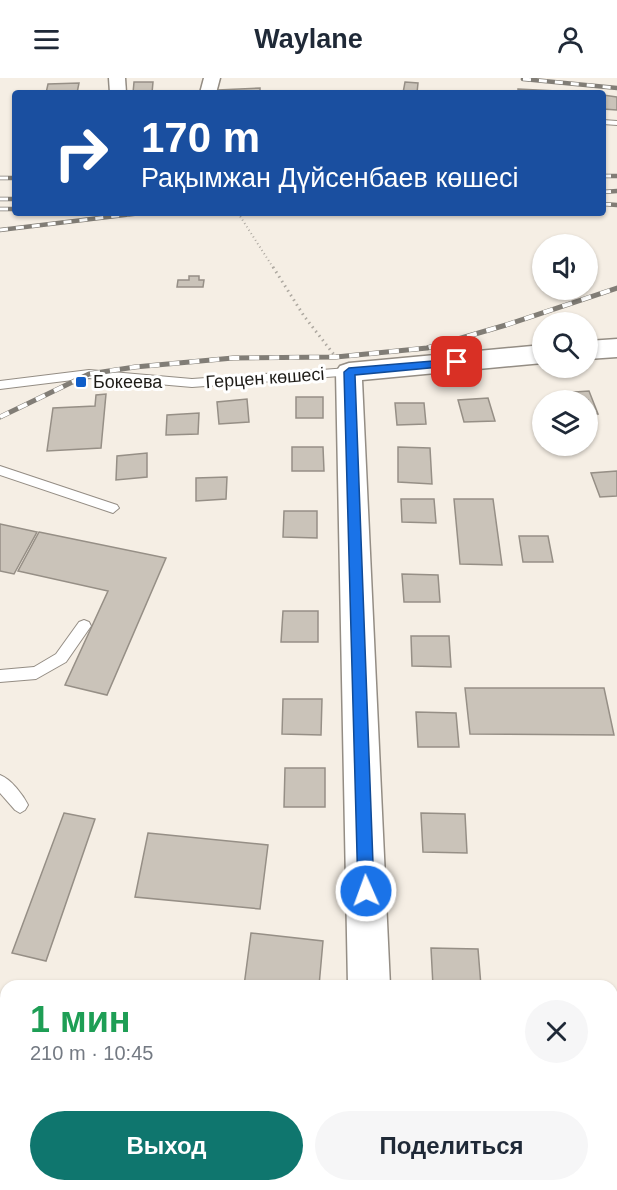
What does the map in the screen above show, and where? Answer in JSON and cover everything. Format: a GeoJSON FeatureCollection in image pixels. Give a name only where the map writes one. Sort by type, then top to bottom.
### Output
{"type":"FeatureCollection","features":[{"type":"Feature","properties":{"kind":"street"},"geometry":{"type":"LineString","coordinates":[[598,349],[617,348]]}},
{"type":"Feature","properties":{"kind":"street"},"geometry":{"type":"LineString","coordinates":[[349,372],[532,355]]}},
{"type":"Feature","properties":{"kind":"street","name":"Герцен көшесі"},"geometry":{"type":"LineString","coordinates":[[349,372],[369,980]]}},
{"type":"Feature","properties":{"kind":"lane","name":"Герцен көшесі"},"geometry":{"type":"LineString","coordinates":[[0,385],[89,374],[192,383],[349,372]]}},
{"type":"Feature","properties":{"kind":"lane"},"geometry":{"type":"LineString","coordinates":[[0,470],[112,508]]}},
{"type":"Feature","properties":{"kind":"lane"},"geometry":{"type":"LineString","coordinates":[[0,676],[36,673],[61,658],[84,626]]}},
{"type":"Feature","properties":{"kind":"lane"},"geometry":{"type":"LineString","coordinates":[[0,782],[20,806]]}},
{"type":"Feature","properties":{"kind":"path"},"geometry":{"type":"LineString","coordinates":[[240,216],[304,316],[349,372]]}},
{"type":"Feature","properties":{"kind":"building"},"geometry":{"type":"Polygon","coordinates":[[[134,82],[153,82],[152,90],[133,90],[134,82]]]}},
{"type":"Feature","properties":{"kind":"building"},"geometry":{"type":"Polygon","coordinates":[[[405,82],[418,83],[417,90],[404,90],[405,82]]]}},
{"type":"Feature","properties":{"kind":"building"},"geometry":{"type":"Polygon","coordinates":[[[79,83],[78,90],[47,90],[48,84],[79,83]]]}},
{"type":"Feature","properties":{"kind":"building"},"geometry":{"type":"Polygon","coordinates":[[[260,88],[260,90],[218,90],[260,88]]]}},
{"type":"Feature","properties":{"kind":"building"},"geometry":{"type":"Polygon","coordinates":[[[606,95],[617,97],[617,110],[606,109],[606,95]]]}},
{"type":"Feature","properties":{"kind":"building"},"geometry":{"type":"Polygon","coordinates":[[[189,276],[199,276],[199,280],[204,280],[203,287],[177,287],[178,280],[189,280],[189,276]]]}},
{"type":"Feature","properties":{"kind":"building"},"geometry":{"type":"Polygon","coordinates":[[[106,394],[101,448],[47,451],[53,408],[95,406],[96,395],[106,394]]]}},
{"type":"Feature","properties":{"kind":"building"},"geometry":{"type":"Polygon","coordinates":[[[296,397],[323,397],[323,418],[296,418],[296,397]]]}},
{"type":"Feature","properties":{"kind":"building"},"geometry":{"type":"Polygon","coordinates":[[[488,398],[495,421],[464,422],[458,400],[488,398]]]}},
{"type":"Feature","properties":{"kind":"building"},"geometry":{"type":"Polygon","coordinates":[[[247,399],[249,422],[219,424],[217,402],[247,399]]]}},
{"type":"Feature","properties":{"kind":"building"},"geometry":{"type":"Polygon","coordinates":[[[395,403],[424,403],[426,424],[397,425],[395,403]]]}},
{"type":"Feature","properties":{"kind":"building"},"geometry":{"type":"Polygon","coordinates":[[[199,413],[198,434],[166,435],[167,415],[199,413]]]}},
{"type":"Feature","properties":{"kind":"building"},"geometry":{"type":"Polygon","coordinates":[[[292,447],[323,447],[324,471],[292,471],[292,447]]]}},
{"type":"Feature","properties":{"kind":"building"},"geometry":{"type":"Polygon","coordinates":[[[398,447],[430,448],[432,484],[398,482],[398,447]]]}},
{"type":"Feature","properties":{"kind":"building"},"geometry":{"type":"Polygon","coordinates":[[[147,453],[147,477],[116,480],[117,456],[147,453]]]}},
{"type":"Feature","properties":{"kind":"building"},"geometry":{"type":"Polygon","coordinates":[[[617,471],[617,496],[600,497],[591,473],[617,471]]]}},
{"type":"Feature","properties":{"kind":"building"},"geometry":{"type":"Polygon","coordinates":[[[227,477],[226,499],[196,501],[196,478],[227,477]]]}},
{"type":"Feature","properties":{"kind":"building"},"geometry":{"type":"Polygon","coordinates":[[[401,499],[434,499],[436,523],[402,522],[401,499]]]}},
{"type":"Feature","properties":{"kind":"building"},"geometry":{"type":"Polygon","coordinates":[[[454,499],[493,499],[502,565],[460,564],[454,499]]]}},
{"type":"Feature","properties":{"kind":"building"},"geometry":{"type":"Polygon","coordinates":[[[284,511],[317,511],[317,538],[283,537],[284,511]]]}},
{"type":"Feature","properties":{"kind":"building"},"geometry":{"type":"Polygon","coordinates":[[[0,524],[37,532],[14,574],[0,571],[0,524]]]}},
{"type":"Feature","properties":{"kind":"building"},"geometry":{"type":"Polygon","coordinates":[[[39,532],[166,558],[107,695],[65,685],[108,591],[18,571],[39,532]]]}},
{"type":"Feature","properties":{"kind":"building"},"geometry":{"type":"Polygon","coordinates":[[[519,536],[548,536],[553,562],[523,562],[519,536]]]}},
{"type":"Feature","properties":{"kind":"building"},"geometry":{"type":"Polygon","coordinates":[[[402,574],[438,575],[440,602],[404,602],[402,574]]]}},
{"type":"Feature","properties":{"kind":"building"},"geometry":{"type":"Polygon","coordinates":[[[283,611],[318,611],[318,642],[281,642],[283,611]]]}},
{"type":"Feature","properties":{"kind":"building"},"geometry":{"type":"Polygon","coordinates":[[[411,636],[449,636],[451,667],[412,666],[411,636]]]}},
{"type":"Feature","properties":{"kind":"building"},"geometry":{"type":"Polygon","coordinates":[[[465,688],[604,688],[614,735],[470,734],[465,688]]]}},
{"type":"Feature","properties":{"kind":"building"},"geometry":{"type":"Polygon","coordinates":[[[283,699],[322,699],[321,735],[282,734],[283,699]]]}},
{"type":"Feature","properties":{"kind":"building"},"geometry":{"type":"Polygon","coordinates":[[[416,712],[456,713],[459,747],[418,747],[416,712]]]}},
{"type":"Feature","properties":{"kind":"building"},"geometry":{"type":"Polygon","coordinates":[[[285,768],[325,768],[325,807],[284,807],[285,768]]]}},
{"type":"Feature","properties":{"kind":"building"},"geometry":{"type":"Polygon","coordinates":[[[64,813],[95,819],[46,961],[12,953],[64,813]]]}},
{"type":"Feature","properties":{"kind":"building"},"geometry":{"type":"Polygon","coordinates":[[[421,813],[465,814],[467,853],[423,852],[421,813]]]}},
{"type":"Feature","properties":{"kind":"building"},"geometry":{"type":"Polygon","coordinates":[[[148,833],[268,845],[260,909],[135,897],[148,833]]]}},
{"type":"Feature","properties":{"kind":"building"},"geometry":{"type":"Polygon","coordinates":[[[251,933],[323,941],[320,980],[245,980],[251,933]]]}},
{"type":"Feature","properties":{"kind":"building"},"geometry":{"type":"Polygon","coordinates":[[[431,948],[478,949],[481,980],[433,980],[431,948]]]}},
{"type":"Feature","properties":{"kind":"railway"},"geometry":{"type":"LineString","coordinates":[[523,79],[617,88]]}},
{"type":"Feature","properties":{"kind":"railway"},"geometry":{"type":"LineString","coordinates":[[606,176],[617,176]]}},
{"type":"Feature","properties":{"kind":"railway"},"geometry":{"type":"LineString","coordinates":[[0,178],[12,178]]}},
{"type":"Feature","properties":{"kind":"railway"},"geometry":{"type":"LineString","coordinates":[[606,192],[617,191]]}},
{"type":"Feature","properties":{"kind":"railway"},"geometry":{"type":"LineString","coordinates":[[0,199],[12,199]]}},
{"type":"Feature","properties":{"kind":"railway"},"geometry":{"type":"LineString","coordinates":[[606,204],[617,205]]}},
{"type":"Feature","properties":{"kind":"railway"},"geometry":{"type":"LineString","coordinates":[[0,209],[12,209]]}},
{"type":"Feature","properties":{"kind":"railway"},"geometry":{"type":"LineString","coordinates":[[0,230],[116,216]]}},
{"type":"Feature","properties":{"kind":"railway"},"geometry":{"type":"LineString","coordinates":[[0,417],[89,374],[135,367],[233,358],[336,357],[427,348],[506,325],[617,288]]}},
{"type":"Feature","properties":{"kind":"place","name":"Бокеева"},"geometry":{"type":"Point","coordinates":[81,382]}},
{"type":"Feature","properties":{"kind":"route"},"geometry":{"type":"LineString","coordinates":[[366,891],[349,372],[457,362]]}}]}
